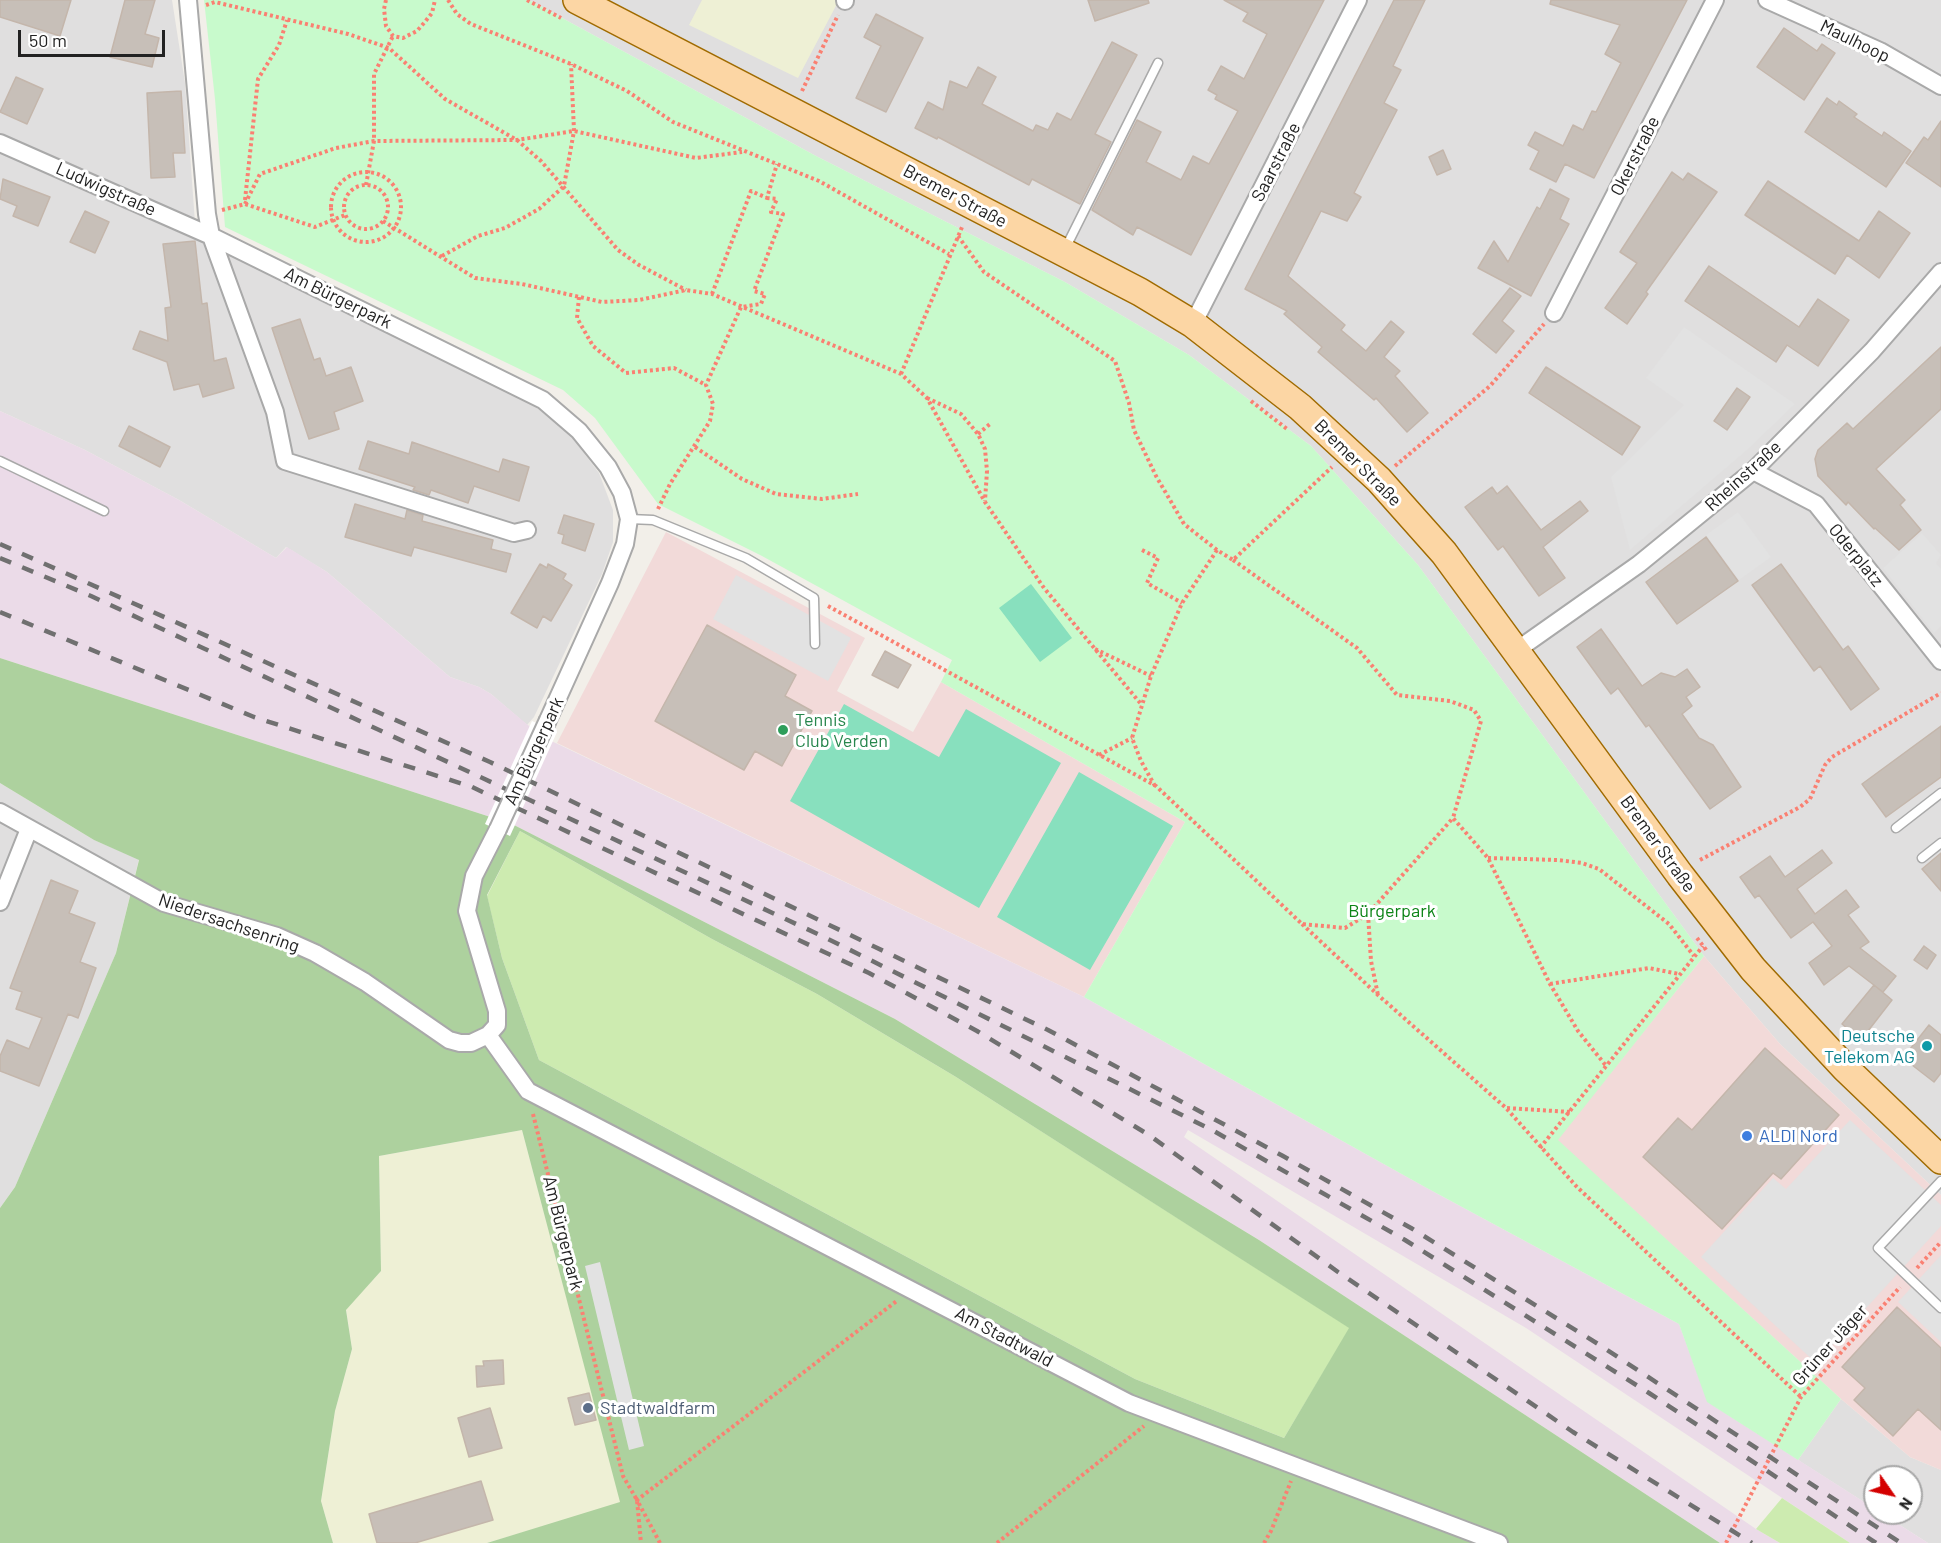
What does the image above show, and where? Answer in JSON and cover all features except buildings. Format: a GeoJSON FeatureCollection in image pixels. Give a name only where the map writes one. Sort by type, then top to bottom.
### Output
{"type":"FeatureCollection","features":[{"type":"Feature","properties":{"kind":"main road","name":"Bremer Straße"},"geometry":{"type":"LineString","coordinates":[[573,11],[1063,252],[1194,324],[1300,406],[1379,480],[1444,553],[1680,875],[1753,969],[1846,1069],[1941,1160]]}},
{"type":"Feature","properties":{"kind":"street","name":"Saarstraße"},"geometry":{"type":"LineString","coordinates":[[1194,324],[1358,0]]}},
{"type":"Feature","properties":{"kind":"street","name":"Okerstraße"},"geometry":{"type":"LineString","coordinates":[[1554,313],[1715,0]]}},
{"type":"Feature","properties":{"kind":"street","name":"Maulhoop"},"geometry":{"type":"LineString","coordinates":[[1767,0],[1880,51],[1941,86]]}},
{"type":"Feature","properties":{"kind":"street"},"geometry":{"type":"LineString","coordinates":[[189,4],[207,214],[211,236],[275,412],[285,461],[514,533],[527,530]]}},
{"type":"Feature","properties":{"kind":"street","name":"Ludwigstraße"},"geometry":{"type":"LineString","coordinates":[[0,143],[211,236]]}},
{"type":"Feature","properties":{"kind":"street","name":"Am Bürgerpark"},"geometry":{"type":"LineString","coordinates":[[211,236],[543,399],[579,431],[608,467],[622,493],[629,519],[625,544],[610,583],[498,829],[474,876],[467,911],[498,1011],[497,1025],[488,1035]]}},
{"type":"Feature","properties":{"kind":"street","name":"Rheinstraße"},"geometry":{"type":"LineString","coordinates":[[1517,650],[1639,564],[1753,471],[1872,351],[1941,272]]}},
{"type":"Feature","properties":{"kind":"street","name":"Oderplatz"},"geometry":{"type":"LineString","coordinates":[[1753,471],[1816,504],[1941,661]]}},
{"type":"Feature","properties":{"kind":"street","name":"Niedersachsenring"},"geometry":{"type":"LineString","coordinates":[[0,812],[164,903],[277,936],[315,953],[365,982],[449,1040],[471,1043],[488,1035]]}},
{"type":"Feature","properties":{"kind":"street"},"geometry":{"type":"LineString","coordinates":[[0,902],[29,830]]}},
{"type":"Feature","properties":{"kind":"street"},"geometry":{"type":"LineString","coordinates":[[488,1035],[528,1091]]}},
{"type":"Feature","properties":{"kind":"street","name":"Am Stadtwald"},"geometry":{"type":"LineString","coordinates":[[528,1091],[1129,1403],[1498,1543]]}},
{"type":"Feature","properties":{"kind":"lane"},"geometry":{"type":"LineString","coordinates":[[1063,252],[1158,63]]}},
{"type":"Feature","properties":{"kind":"lane"},"geometry":{"type":"LineString","coordinates":[[0,461],[104,511]]}},
{"type":"Feature","properties":{"kind":"lane"},"geometry":{"type":"LineString","coordinates":[[629,519],[653,520],[746,558],[814,598],[815,644]]}},
{"type":"Feature","properties":{"kind":"lane"},"geometry":{"type":"LineString","coordinates":[[1896,828],[1941,793]]}},
{"type":"Feature","properties":{"kind":"lane"},"geometry":{"type":"LineString","coordinates":[[1922,858],[1941,843]]}},
{"type":"Feature","properties":{"kind":"lane"},"geometry":{"type":"LineString","coordinates":[[1941,1181],[1878,1248],[1941,1308]]}},
{"type":"Feature","properties":{"kind":"path"},"geometry":{"type":"LineString","coordinates":[[386,0],[384,9],[386,26],[393,36],[403,38],[417,32],[432,13],[435,0]]}},
{"type":"Feature","properties":{"kind":"path"},"geometry":{"type":"LineString","coordinates":[[448,0],[457,14],[471,24],[570,64],[627,91],[673,122],[819,181],[949,254]]}},
{"type":"Feature","properties":{"kind":"path"},"geometry":{"type":"LineString","coordinates":[[527,0],[573,11]]}},
{"type":"Feature","properties":{"kind":"path"},"geometry":{"type":"LineString","coordinates":[[802,91],[845,0]]}},
{"type":"Feature","properties":{"kind":"path"},"geometry":{"type":"LineString","coordinates":[[189,4],[215,2],[348,34],[389,48],[444,99],[517,140],[564,186],[601,234],[639,265],[686,290],[711,294],[901,374],[927,398],[961,414],[978,434],[985,449],[987,471],[985,502]]}},
{"type":"Feature","properties":{"kind":"path"},"geometry":{"type":"LineString","coordinates":[[245,204],[258,79],[279,45],[287,20]]}},
{"type":"Feature","properties":{"kind":"path"},"geometry":{"type":"LineString","coordinates":[[366,185],[374,141],[374,74],[393,36]]}},
{"type":"Feature","properties":{"kind":"path"},"geometry":{"type":"LineString","coordinates":[[442,256],[478,236],[505,228],[539,209],[564,186],[574,131],[570,64]]}},
{"type":"Feature","properties":{"kind":"path"},"geometry":{"type":"LineString","coordinates":[[245,204],[260,174],[336,148],[374,141],[517,140],[574,131],[696,158],[743,152]]}},
{"type":"Feature","properties":{"kind":"path"},"geometry":{"type":"LineString","coordinates":[[766,198],[777,164]]}},
{"type":"Feature","properties":{"kind":"path"},"geometry":{"type":"LineString","coordinates":[[367,171],[377,172],[395,187],[401,208],[394,229],[373,242],[361,242],[349,238],[333,220],[331,197],[345,178],[367,171]]}},
{"type":"Feature","properties":{"kind":"path"},"geometry":{"type":"LineString","coordinates":[[366,185],[373,186],[385,194],[388,208],[383,221],[370,229],[363,229],[349,221],[344,208],[348,194],[359,186],[366,185]]}},
{"type":"Feature","properties":{"kind":"path"},"geometry":{"type":"LineString","coordinates":[[711,294],[751,191],[766,198],[777,199],[771,212],[783,214],[754,291],[765,294],[760,304],[741,307]]}},
{"type":"Feature","properties":{"kind":"path"},"geometry":{"type":"LineString","coordinates":[[207,214],[245,204],[315,227],[345,215]]}},
{"type":"Feature","properties":{"kind":"path"},"geometry":{"type":"LineString","coordinates":[[383,221],[475,278],[522,284],[602,302],[630,301],[686,290]]}},
{"type":"Feature","properties":{"kind":"path"},"geometry":{"type":"LineString","coordinates":[[952,221],[973,232]]}},
{"type":"Feature","properties":{"kind":"path"},"geometry":{"type":"LineString","coordinates":[[901,374],[962,227]]}},
{"type":"Feature","properties":{"kind":"path"},"geometry":{"type":"LineString","coordinates":[[958,236],[984,272],[1115,361],[1129,403],[1134,430],[1156,476],[1184,524],[1357,648],[1397,695],[1450,701],[1474,710],[1481,721],[1453,818],[1368,914],[1345,928],[1302,924]]}},
{"type":"Feature","properties":{"kind":"path"},"geometry":{"type":"LineString","coordinates":[[579,297],[577,318],[593,346],[626,373],[674,368],[706,385],[713,404],[710,421],[670,484],[653,520]]}},
{"type":"Feature","properties":{"kind":"path"},"geometry":{"type":"LineString","coordinates":[[706,385],[741,307]]}},
{"type":"Feature","properties":{"kind":"path"},"geometry":{"type":"LineString","coordinates":[[1379,480],[1490,386],[1554,313]]}},
{"type":"Feature","properties":{"kind":"path"},"geometry":{"type":"LineString","coordinates":[[927,398],[985,502],[1044,588],[1141,704]]}},
{"type":"Feature","properties":{"kind":"path"},"geometry":{"type":"LineString","coordinates":[[1250,400],[1297,437]]}},
{"type":"Feature","properties":{"kind":"path"},"geometry":{"type":"LineString","coordinates":[[978,434],[990,424]]}},
{"type":"Feature","properties":{"kind":"path"},"geometry":{"type":"LineString","coordinates":[[695,447],[742,479],[776,494],[822,499],[858,494]]}},
{"type":"Feature","properties":{"kind":"path"},"geometry":{"type":"LineString","coordinates":[[1325,458],[1342,474]]}},
{"type":"Feature","properties":{"kind":"path"},"geometry":{"type":"LineString","coordinates":[[1233,560],[1334,466]]}},
{"type":"Feature","properties":{"kind":"path"},"geometry":{"type":"LineString","coordinates":[[1156,786],[1141,761],[1132,738],[1151,676],[1182,603],[1217,549]]}},
{"type":"Feature","properties":{"kind":"path"},"geometry":{"type":"LineString","coordinates":[[1142,550],[1158,558],[1147,583],[1182,603]]}},
{"type":"Feature","properties":{"kind":"path"},"geometry":{"type":"LineString","coordinates":[[814,598],[1156,786],[1378,995],[1506,1108],[1577,1187],[1801,1397]]}},
{"type":"Feature","properties":{"kind":"path"},"geometry":{"type":"LineString","coordinates":[[1092,647],[1151,676]]}},
{"type":"Feature","properties":{"kind":"path"},"geometry":{"type":"LineString","coordinates":[[1700,860],[1800,807],[1810,799],[1825,765],[1832,757],[1941,693]]}},
{"type":"Feature","properties":{"kind":"path"},"geometry":{"type":"LineString","coordinates":[[1098,755],[1132,738]]}},
{"type":"Feature","properties":{"kind":"path"},"geometry":{"type":"LineString","coordinates":[[1453,818],[1488,858],[1550,984],[1578,1031],[1607,1067]]}},
{"type":"Feature","properties":{"kind":"path"},"geometry":{"type":"LineString","coordinates":[[1488,858],[1558,860],[1599,869],[1669,924],[1694,956]]}},
{"type":"Feature","properties":{"kind":"path"},"geometry":{"type":"LineString","coordinates":[[1368,914],[1371,961],[1378,995]]}},
{"type":"Feature","properties":{"kind":"path"},"geometry":{"type":"LineString","coordinates":[[1690,928],[1710,954]]}},
{"type":"Feature","properties":{"kind":"path"},"geometry":{"type":"LineString","coordinates":[[1540,1148],[1607,1067],[1702,945]]}},
{"type":"Feature","properties":{"kind":"path"},"geometry":{"type":"LineString","coordinates":[[1550,984],[1649,969],[1680,974]]}},
{"type":"Feature","properties":{"kind":"path","name":"Am Bürgerpark"},"geometry":{"type":"LineString","coordinates":[[528,1091],[623,1476],[660,1543]]}},
{"type":"Feature","properties":{"kind":"path"},"geometry":{"type":"LineString","coordinates":[[1506,1108],[1570,1112]]}},
{"type":"Feature","properties":{"kind":"path","name":"Grüner Jäger"},"geometry":{"type":"LineString","coordinates":[[1726,1543],[1801,1397],[1941,1242]]}},
{"type":"Feature","properties":{"kind":"path"},"geometry":{"type":"LineString","coordinates":[[640,1543],[637,1500],[913,1289]]}},
{"type":"Feature","properties":{"kind":"path"},"geometry":{"type":"LineString","coordinates":[[997,1543],[1159,1414]]}},
{"type":"Feature","properties":{"kind":"path"},"geometry":{"type":"LineString","coordinates":[[1264,1543],[1297,1467]]}},
{"type":"Feature","properties":{"kind":"shaded area"},"geometry":{"type":"Polygon","coordinates":[[[0,0],[172,0],[185,83],[196,237],[536,407],[572,437],[599,473],[613,510],[613,542],[602,574],[534,717],[527,725],[491,694],[479,687],[450,677],[327,572],[286,547],[276,558],[179,500],[85,450],[0,411],[0,0]]]}},
{"type":"Feature","properties":{"kind":"shaded area"},"geometry":{"type":"Polygon","coordinates":[[[529,0],[1941,0],[1941,1195],[1780,1044],[1704,956],[1418,565],[1311,446],[1189,355],[1065,282],[816,156],[529,0]]]}},
{"type":"Feature","properties":{"kind":"shaded area"},"geometry":{"type":"Polygon","coordinates":[[[1684,327],[1795,404],[1747,450],[1630,550],[1611,477],[1684,405],[1646,378],[1684,327]]]}},
{"type":"Feature","properties":{"kind":"shaded area"},"geometry":{"type":"Polygon","coordinates":[[[0,411],[85,450],[179,500],[276,558],[287,547],[327,572],[450,677],[479,687],[491,694],[541,736],[1084,997],[1425,1187],[1679,1324],[1708,1402],[1863,1501],[1863,1525],[1900,1525],[1928,1543],[1850,1543],[1526,1328],[1188,1130],[1184,1137],[1756,1529],[1780,1543],[1720,1543],[1259,1240],[895,1019],[512,824],[0,658],[0,411]]]}},
{"type":"Feature","properties":{"kind":"shaded area"},"geometry":{"type":"Polygon","coordinates":[[[1738,512],[1771,557],[1739,580],[1706,535],[1738,512]]]}},
{"type":"Feature","properties":{"kind":"shaded area"},"geometry":{"type":"Polygon","coordinates":[[[666,532],[865,638],[837,691],[913,732],[941,682],[1185,822],[1084,997],[557,743],[666,532]]]}},
{"type":"Feature","properties":{"kind":"shaded area"},"geometry":{"type":"Polygon","coordinates":[[[1922,533],[1941,555],[1936,563],[1941,569],[1941,626],[1934,633],[1883,568],[1922,533]]]}},
{"type":"Feature","properties":{"kind":"shaded area"},"geometry":{"type":"Polygon","coordinates":[[[736,575],[851,638],[828,681],[713,619],[736,575]]]}},
{"type":"Feature","properties":{"kind":"shaded area"},"geometry":{"type":"Polygon","coordinates":[[[0,783],[94,840],[139,859],[116,953],[15,1187],[0,1208],[0,783]]]}},
{"type":"Feature","properties":{"kind":"shaded area"},"geometry":{"type":"Polygon","coordinates":[[[1704,956],[1780,1044],[1941,1195],[1941,1470],[1910,1457],[1841,1399],[1557,1140],[1704,956]]]}},
{"type":"Feature","properties":{"kind":"shaded area"},"geometry":{"type":"Polygon","coordinates":[[[1850,1120],[1941,1205],[1941,1226],[1816,1363],[1701,1257],[1773,1178],[1786,1189],[1850,1120]]]}},
{"type":"Feature","properties":{"kind":"shaded area"},"geometry":{"type":"Polygon","coordinates":[[[1941,1255],[1941,1342],[1898,1302],[1941,1255]]]}},
{"type":"Feature","properties":{"kind":"shaded area"},"geometry":{"type":"Polygon","coordinates":[[[600,1262],[644,1446],[629,1450],[585,1266],[600,1262]]]}},
{"type":"Feature","properties":{"kind":"shaded area"},"geometry":{"type":"Polygon","coordinates":[[[1841,1399],[1910,1457],[1941,1470],[1941,1543],[1928,1543],[1900,1525],[1923,1525],[1923,1465],[1863,1465],[1863,1501],[1798,1460],[1841,1399]]]}},
{"type":"Feature","properties":{"kind":"green space","name":"Bürgerpark"},"geometry":{"type":"Polygon","coordinates":[[[204,0],[529,0],[816,156],[1065,282],[1189,355],[1311,446],[1418,565],[1704,956],[1558,1140],[1841,1399],[1798,1460],[1707,1402],[1679,1324],[1425,1187],[1084,997],[1185,822],[941,682],[952,660],[762,556],[658,504],[595,418],[563,390],[225,227],[215,99],[204,0]]]}},
{"type":"Feature","properties":{"kind":"green space"},"geometry":{"type":"Polygon","coordinates":[[[702,0],[839,0],[798,78],[689,25],[702,0]]]}},
{"type":"Feature","properties":{"kind":"green space"},"geometry":{"type":"Polygon","coordinates":[[[1031,584],[1072,638],[1040,662],[999,608],[1031,584]]]}},
{"type":"Feature","properties":{"kind":"green space"},"geometry":{"type":"Polygon","coordinates":[[[0,658],[512,824],[895,1019],[1259,1240],[1720,1543],[487,1543],[620,1502],[522,1130],[379,1156],[381,1271],[346,1310],[352,1349],[335,1411],[321,1501],[333,1543],[0,1543],[0,1208],[15,1187],[116,953],[139,860],[94,840],[0,783],[0,658]],[[520,831],[487,895],[502,958],[539,1060],[1135,1379],[1284,1438],[1349,1328],[956,1077],[817,994],[712,939],[520,831]]]}},
{"type":"Feature","properties":{"kind":"green space"},"geometry":{"type":"Polygon","coordinates":[[[844,704],[939,757],[966,709],[1061,763],[979,908],[790,801],[844,704]]]}},
{"type":"Feature","properties":{"kind":"green space"},"geometry":{"type":"Polygon","coordinates":[[[1079,772],[1173,826],[1090,970],[997,917],[1079,772]]]}},
{"type":"Feature","properties":{"kind":"green space"},"geometry":{"type":"Polygon","coordinates":[[[520,831],[712,939],[817,994],[956,1077],[1350,1328],[1284,1438],[1135,1379],[539,1060],[502,958],[487,896],[520,831]]]}},
{"type":"Feature","properties":{"kind":"green space"},"geometry":{"type":"Polygon","coordinates":[[[522,1130],[621,1503],[487,1543],[333,1543],[321,1501],[335,1411],[352,1349],[346,1309],[381,1271],[379,1156],[522,1130]]]}},
{"type":"Feature","properties":{"kind":"green space"},"geometry":{"type":"Polygon","coordinates":[[[1782,1498],[1850,1543],[1780,1543],[1756,1529],[1782,1498]]]}},
{"type":"Feature","properties":{"kind":"pier"},"geometry":{"type":"Polygon","coordinates":[[[532,721],[557,732],[510,836],[485,824],[532,721]]]}},
{"type":"Feature","properties":{"kind":"railway"},"geometry":{"type":"LineString","coordinates":[[0,544],[490,762],[1048,1030],[1283,1156],[1411,1228],[1598,1344],[1901,1543]]}},
{"type":"Feature","properties":{"kind":"railway"},"geometry":{"type":"LineString","coordinates":[[0,558],[91,596],[822,936],[1212,1130],[1405,1240],[1649,1393],[1876,1543]]}},
{"type":"Feature","properties":{"kind":"railway"},"geometry":{"type":"LineString","coordinates":[[0,612],[254,717],[472,787],[869,973],[977,1031],[1149,1135],[1338,1272],[1573,1432],[1752,1543]]}},
{"type":"Feature","properties":{"kind":"place","name":"Tennis Club Verden"},"geometry":{"type":"Point","coordinates":[783,730]}},
{"type":"Feature","properties":{"kind":"place","name":"Deutsche Telekom AG"},"geometry":{"type":"Point","coordinates":[1927,1046]}},
{"type":"Feature","properties":{"kind":"place","name":"ALDI Nord"},"geometry":{"type":"Point","coordinates":[1747,1136]}},
{"type":"Feature","properties":{"kind":"place","name":"Stadtwaldfarm"},"geometry":{"type":"Point","coordinates":[588,1408]}}]}
